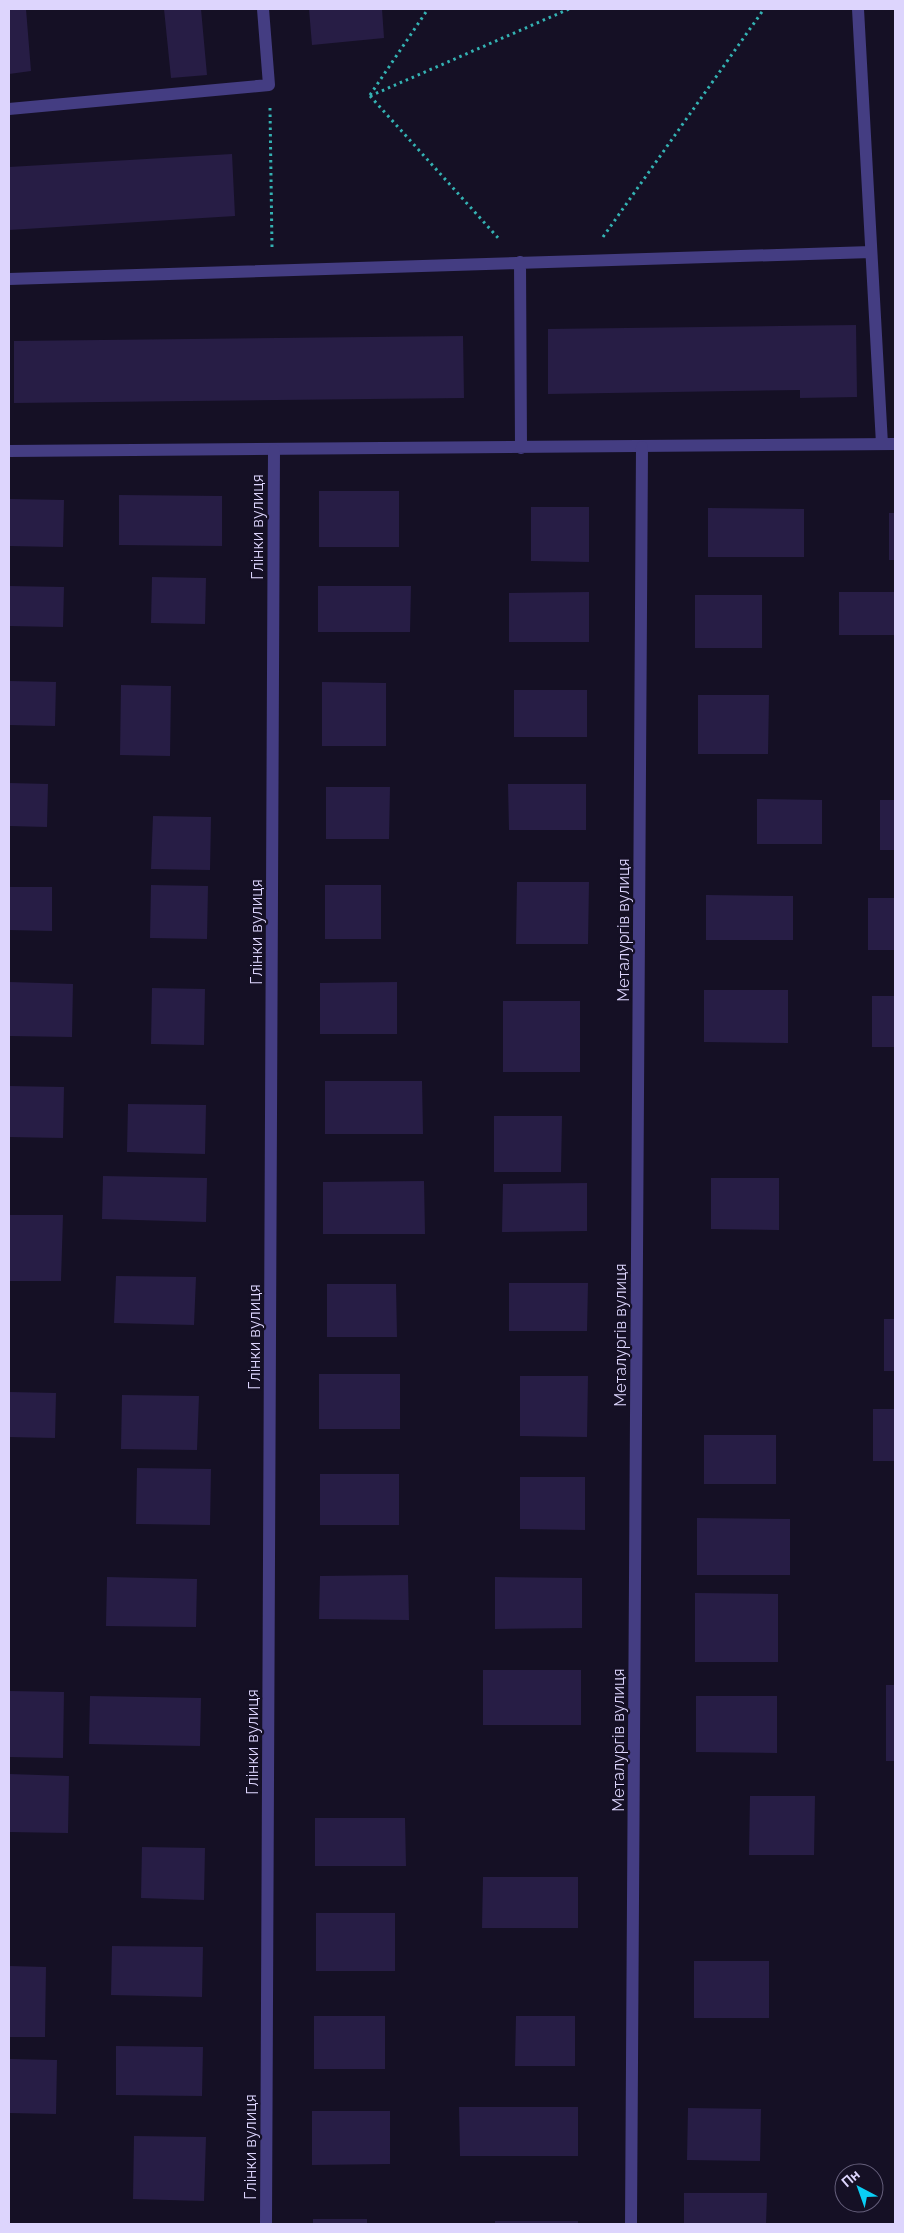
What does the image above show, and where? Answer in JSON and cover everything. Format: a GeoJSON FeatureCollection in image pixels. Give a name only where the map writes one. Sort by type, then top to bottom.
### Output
{"type":"FeatureCollection","features":[{"type":"Feature","properties":{"kind":"street"},"geometry":{"type":"LineString","coordinates":[[9,109],[269,85],[263,9]]}},
{"type":"Feature","properties":{"kind":"street"},"geometry":{"type":"LineString","coordinates":[[9,451],[889,444],[871,252],[858,9]]}},
{"type":"Feature","properties":{"kind":"street"},"geometry":{"type":"LineString","coordinates":[[9,279],[273,269],[871,252]]}},
{"type":"Feature","properties":{"kind":"street"},"geometry":{"type":"LineString","coordinates":[[520,262],[521,448]]}},
{"type":"Feature","properties":{"kind":"street","name":"Металургів вулиця"},"geometry":{"type":"LineString","coordinates":[[631,2224],[642,447]]}},
{"type":"Feature","properties":{"kind":"street","name":"Глінки вулиця"},"geometry":{"type":"LineString","coordinates":[[266,2224],[274,450]]}},
{"type":"Feature","properties":{"kind":"path"},"geometry":{"type":"LineString","coordinates":[[370,96],[428,9]]}},
{"type":"Feature","properties":{"kind":"path"},"geometry":{"type":"LineString","coordinates":[[370,96],[569,9]]}},
{"type":"Feature","properties":{"kind":"path"},"geometry":{"type":"LineString","coordinates":[[587,260],[764,9]]}},
{"type":"Feature","properties":{"kind":"path"},"geometry":{"type":"LineString","coordinates":[[269,85],[273,269]]}},
{"type":"Feature","properties":{"kind":"path"},"geometry":{"type":"LineString","coordinates":[[370,96],[520,262]]}},
{"type":"Feature","properties":{"kind":"building"},"geometry":{"type":"Polygon","coordinates":[[[9,9],[26,9],[31,71],[9,74],[9,9]]]}},
{"type":"Feature","properties":{"kind":"building"},"geometry":{"type":"Polygon","coordinates":[[[164,9],[201,9],[207,75],[171,78],[164,9]]]}},
{"type":"Feature","properties":{"kind":"building"},"geometry":{"type":"Polygon","coordinates":[[[309,9],[382,9],[384,38],[312,45],[309,9]]]}},
{"type":"Feature","properties":{"kind":"building"},"geometry":{"type":"Polygon","coordinates":[[[232,154],[235,216],[9,230],[9,167],[232,154]]]}},
{"type":"Feature","properties":{"kind":"building"},"geometry":{"type":"Polygon","coordinates":[[[856,325],[857,397],[800,398],[800,390],[548,394],[548,329],[856,325]]]}},
{"type":"Feature","properties":{"kind":"building"},"geometry":{"type":"Polygon","coordinates":[[[463,336],[464,398],[14,403],[14,341],[463,336]]]}},
{"type":"Feature","properties":{"kind":"building"},"geometry":{"type":"Polygon","coordinates":[[[319,491],[399,491],[399,547],[319,547],[319,491]]]}},
{"type":"Feature","properties":{"kind":"building"},"geometry":{"type":"Polygon","coordinates":[[[119,495],[222,496],[222,546],[119,545],[119,495]]]}},
{"type":"Feature","properties":{"kind":"building"},"geometry":{"type":"Polygon","coordinates":[[[9,499],[64,500],[63,547],[9,546],[9,499]]]}},
{"type":"Feature","properties":{"kind":"building"},"geometry":{"type":"Polygon","coordinates":[[[531,507],[589,507],[589,562],[531,561],[531,507]]]}},
{"type":"Feature","properties":{"kind":"building"},"geometry":{"type":"Polygon","coordinates":[[[708,508],[804,509],[804,557],[708,557],[708,508]]]}},
{"type":"Feature","properties":{"kind":"building"},"geometry":{"type":"Polygon","coordinates":[[[889,513],[895,513],[895,560],[889,560],[889,513]]]}},
{"type":"Feature","properties":{"kind":"building"},"geometry":{"type":"Polygon","coordinates":[[[152,577],[206,578],[205,624],[151,623],[152,577]]]}},
{"type":"Feature","properties":{"kind":"building"},"geometry":{"type":"Polygon","coordinates":[[[9,586],[64,587],[63,627],[9,626],[9,586]]]}},
{"type":"Feature","properties":{"kind":"building"},"geometry":{"type":"Polygon","coordinates":[[[318,586],[411,586],[410,632],[318,632],[318,586]]]}},
{"type":"Feature","properties":{"kind":"building"},"geometry":{"type":"Polygon","coordinates":[[[589,592],[589,642],[509,642],[509,593],[589,592]]]}},
{"type":"Feature","properties":{"kind":"building"},"geometry":{"type":"Polygon","coordinates":[[[839,592],[895,592],[895,635],[839,635],[839,592]]]}},
{"type":"Feature","properties":{"kind":"building"},"geometry":{"type":"Polygon","coordinates":[[[695,595],[762,595],[762,648],[695,648],[695,595]]]}},
{"type":"Feature","properties":{"kind":"building"},"geometry":{"type":"Polygon","coordinates":[[[9,681],[56,682],[55,726],[9,725],[9,681]]]}},
{"type":"Feature","properties":{"kind":"building"},"geometry":{"type":"Polygon","coordinates":[[[322,682],[386,683],[386,746],[322,746],[322,682]]]}},
{"type":"Feature","properties":{"kind":"building"},"geometry":{"type":"Polygon","coordinates":[[[121,685],[171,686],[170,756],[120,755],[121,685]]]}},
{"type":"Feature","properties":{"kind":"building"},"geometry":{"type":"Polygon","coordinates":[[[514,690],[587,690],[587,737],[514,737],[514,690]]]}},
{"type":"Feature","properties":{"kind":"building"},"geometry":{"type":"Polygon","coordinates":[[[698,695],[769,695],[768,754],[698,754],[698,695]]]}},
{"type":"Feature","properties":{"kind":"building"},"geometry":{"type":"Polygon","coordinates":[[[9,783],[48,784],[47,827],[9,826],[9,783]]]}},
{"type":"Feature","properties":{"kind":"building"},"geometry":{"type":"Polygon","coordinates":[[[508,784],[586,784],[586,830],[509,830],[508,784]]]}},
{"type":"Feature","properties":{"kind":"building"},"geometry":{"type":"Polygon","coordinates":[[[326,787],[390,787],[389,839],[326,839],[326,787]]]}},
{"type":"Feature","properties":{"kind":"building"},"geometry":{"type":"Polygon","coordinates":[[[757,799],[822,800],[822,844],[757,844],[757,799]]]}},
{"type":"Feature","properties":{"kind":"building"},"geometry":{"type":"Polygon","coordinates":[[[880,800],[895,800],[895,850],[880,850],[880,800]]]}},
{"type":"Feature","properties":{"kind":"building"},"geometry":{"type":"Polygon","coordinates":[[[153,816],[211,817],[210,870],[151,869],[153,816]]]}},
{"type":"Feature","properties":{"kind":"building"},"geometry":{"type":"Polygon","coordinates":[[[517,882],[589,882],[588,944],[516,944],[517,882]]]}},
{"type":"Feature","properties":{"kind":"building"},"geometry":{"type":"Polygon","coordinates":[[[151,885],[208,886],[207,939],[150,938],[151,885]]]}},
{"type":"Feature","properties":{"kind":"building"},"geometry":{"type":"Polygon","coordinates":[[[325,885],[381,885],[381,939],[325,939],[325,885]]]}},
{"type":"Feature","properties":{"kind":"building"},"geometry":{"type":"Polygon","coordinates":[[[9,887],[52,887],[52,931],[9,930],[9,887]]]}},
{"type":"Feature","properties":{"kind":"building"},"geometry":{"type":"Polygon","coordinates":[[[706,895],[793,896],[793,940],[706,940],[706,895]]]}},
{"type":"Feature","properties":{"kind":"building"},"geometry":{"type":"Polygon","coordinates":[[[868,898],[895,898],[895,950],[868,950],[868,898]]]}},
{"type":"Feature","properties":{"kind":"building"},"geometry":{"type":"Polygon","coordinates":[[[9,982],[73,984],[72,1037],[9,1036],[9,982]]]}},
{"type":"Feature","properties":{"kind":"building"},"geometry":{"type":"Polygon","coordinates":[[[397,982],[397,1034],[320,1034],[320,983],[397,982]]]}},
{"type":"Feature","properties":{"kind":"building"},"geometry":{"type":"Polygon","coordinates":[[[152,988],[205,989],[204,1045],[151,1044],[152,988]]]}},
{"type":"Feature","properties":{"kind":"building"},"geometry":{"type":"Polygon","coordinates":[[[704,990],[788,990],[788,1043],[704,1042],[704,990]]]}},
{"type":"Feature","properties":{"kind":"building"},"geometry":{"type":"Polygon","coordinates":[[[872,996],[895,996],[895,1047],[872,1047],[872,996]]]}},
{"type":"Feature","properties":{"kind":"building"},"geometry":{"type":"Polygon","coordinates":[[[503,1001],[580,1001],[580,1072],[503,1072],[503,1001]]]}},
{"type":"Feature","properties":{"kind":"building"},"geometry":{"type":"Polygon","coordinates":[[[325,1081],[422,1081],[423,1134],[325,1134],[325,1081]]]}},
{"type":"Feature","properties":{"kind":"building"},"geometry":{"type":"Polygon","coordinates":[[[9,1086],[64,1087],[63,1138],[9,1137],[9,1086]]]}},
{"type":"Feature","properties":{"kind":"building"},"geometry":{"type":"Polygon","coordinates":[[[128,1104],[206,1105],[205,1154],[127,1152],[128,1104]]]}},
{"type":"Feature","properties":{"kind":"building"},"geometry":{"type":"Polygon","coordinates":[[[494,1116],[562,1116],[561,1172],[494,1172],[494,1116]]]}},
{"type":"Feature","properties":{"kind":"building"},"geometry":{"type":"Polygon","coordinates":[[[103,1176],[207,1178],[206,1222],[102,1219],[103,1176]]]}},
{"type":"Feature","properties":{"kind":"building"},"geometry":{"type":"Polygon","coordinates":[[[711,1178],[779,1178],[779,1230],[711,1229],[711,1178]]]}},
{"type":"Feature","properties":{"kind":"building"},"geometry":{"type":"Polygon","coordinates":[[[424,1181],[425,1234],[323,1234],[323,1182],[424,1181]]]}},
{"type":"Feature","properties":{"kind":"building"},"geometry":{"type":"Polygon","coordinates":[[[587,1183],[587,1231],[502,1232],[503,1184],[587,1183]]]}},
{"type":"Feature","properties":{"kind":"building"},"geometry":{"type":"Polygon","coordinates":[[[9,1215],[63,1215],[61,1281],[9,1281],[9,1215]]]}},
{"type":"Feature","properties":{"kind":"building"},"geometry":{"type":"Polygon","coordinates":[[[116,1276],[196,1277],[194,1325],[114,1323],[116,1276]]]}},
{"type":"Feature","properties":{"kind":"building"},"geometry":{"type":"Polygon","coordinates":[[[509,1283],[588,1283],[587,1331],[509,1331],[509,1283]]]}},
{"type":"Feature","properties":{"kind":"building"},"geometry":{"type":"Polygon","coordinates":[[[327,1284],[396,1284],[397,1337],[327,1337],[327,1284]]]}},
{"type":"Feature","properties":{"kind":"building"},"geometry":{"type":"Polygon","coordinates":[[[884,1319],[895,1319],[895,1371],[884,1371],[884,1319]]]}},
{"type":"Feature","properties":{"kind":"building"},"geometry":{"type":"Polygon","coordinates":[[[319,1374],[400,1374],[400,1429],[319,1429],[319,1374]]]}},
{"type":"Feature","properties":{"kind":"building"},"geometry":{"type":"Polygon","coordinates":[[[520,1376],[588,1376],[587,1437],[520,1436],[520,1376]]]}},
{"type":"Feature","properties":{"kind":"building"},"geometry":{"type":"Polygon","coordinates":[[[9,1392],[56,1393],[55,1438],[9,1437],[9,1392]]]}},
{"type":"Feature","properties":{"kind":"building"},"geometry":{"type":"Polygon","coordinates":[[[122,1395],[199,1396],[197,1450],[121,1449],[122,1395]]]}},
{"type":"Feature","properties":{"kind":"building"},"geometry":{"type":"Polygon","coordinates":[[[873,1409],[895,1409],[895,1461],[873,1461],[873,1409]]]}},
{"type":"Feature","properties":{"kind":"building"},"geometry":{"type":"Polygon","coordinates":[[[704,1435],[776,1435],[776,1484],[704,1484],[704,1435]]]}},
{"type":"Feature","properties":{"kind":"building"},"geometry":{"type":"Polygon","coordinates":[[[137,1468],[211,1469],[210,1525],[136,1524],[137,1468]]]}},
{"type":"Feature","properties":{"kind":"building"},"geometry":{"type":"Polygon","coordinates":[[[320,1474],[399,1474],[399,1525],[320,1525],[320,1474]]]}},
{"type":"Feature","properties":{"kind":"building"},"geometry":{"type":"Polygon","coordinates":[[[520,1477],[585,1477],[585,1530],[520,1529],[520,1477]]]}},
{"type":"Feature","properties":{"kind":"building"},"geometry":{"type":"Polygon","coordinates":[[[697,1518],[790,1519],[790,1575],[697,1575],[697,1518]]]}},
{"type":"Feature","properties":{"kind":"building"},"geometry":{"type":"Polygon","coordinates":[[[408,1575],[409,1620],[319,1619],[320,1576],[408,1575]]]}},
{"type":"Feature","properties":{"kind":"building"},"geometry":{"type":"Polygon","coordinates":[[[107,1577],[197,1579],[196,1627],[106,1626],[107,1577]]]}},
{"type":"Feature","properties":{"kind":"building"},"geometry":{"type":"Polygon","coordinates":[[[495,1577],[582,1578],[582,1628],[495,1629],[495,1577]]]}},
{"type":"Feature","properties":{"kind":"building"},"geometry":{"type":"Polygon","coordinates":[[[695,1593],[778,1594],[778,1662],[695,1662],[695,1593]]]}},
{"type":"Feature","properties":{"kind":"building"},"geometry":{"type":"Polygon","coordinates":[[[483,1670],[581,1670],[581,1725],[483,1725],[483,1670]]]}},
{"type":"Feature","properties":{"kind":"building"},"geometry":{"type":"Polygon","coordinates":[[[886,1685],[895,1685],[895,1761],[886,1761],[886,1685]]]}},
{"type":"Feature","properties":{"kind":"building"},"geometry":{"type":"Polygon","coordinates":[[[9,1691],[64,1692],[63,1758],[9,1757],[9,1691]]]}},
{"type":"Feature","properties":{"kind":"building"},"geometry":{"type":"Polygon","coordinates":[[[90,1696],[201,1698],[200,1746],[89,1744],[90,1696]]]}},
{"type":"Feature","properties":{"kind":"building"},"geometry":{"type":"Polygon","coordinates":[[[696,1696],[777,1696],[777,1753],[696,1752],[696,1696]]]}},
{"type":"Feature","properties":{"kind":"building"},"geometry":{"type":"Polygon","coordinates":[[[9,1774],[69,1776],[68,1833],[9,1832],[9,1774]]]}},
{"type":"Feature","properties":{"kind":"building"},"geometry":{"type":"Polygon","coordinates":[[[750,1796],[815,1796],[814,1855],[749,1855],[750,1796]]]}},
{"type":"Feature","properties":{"kind":"building"},"geometry":{"type":"Polygon","coordinates":[[[315,1818],[405,1818],[406,1866],[315,1866],[315,1818]]]}},
{"type":"Feature","properties":{"kind":"building"},"geometry":{"type":"Polygon","coordinates":[[[142,1847],[205,1848],[204,1900],[141,1898],[142,1847]]]}},
{"type":"Feature","properties":{"kind":"building"},"geometry":{"type":"Polygon","coordinates":[[[483,1877],[578,1877],[578,1928],[482,1928],[483,1877]]]}},
{"type":"Feature","properties":{"kind":"building"},"geometry":{"type":"Polygon","coordinates":[[[316,1913],[395,1913],[395,1971],[316,1971],[316,1913]]]}},
{"type":"Feature","properties":{"kind":"building"},"geometry":{"type":"Polygon","coordinates":[[[112,1946],[203,1947],[202,1997],[111,1995],[112,1946]]]}},
{"type":"Feature","properties":{"kind":"building"},"geometry":{"type":"Polygon","coordinates":[[[694,1961],[769,1961],[769,2018],[694,2018],[694,1961]]]}},
{"type":"Feature","properties":{"kind":"building"},"geometry":{"type":"Polygon","coordinates":[[[9,1966],[46,1967],[45,2037],[9,2037],[9,1966]]]}},
{"type":"Feature","properties":{"kind":"building"},"geometry":{"type":"Polygon","coordinates":[[[314,2016],[385,2016],[385,2069],[314,2069],[314,2016]]]}},
{"type":"Feature","properties":{"kind":"building"},"geometry":{"type":"Polygon","coordinates":[[[516,2016],[575,2016],[575,2066],[515,2066],[516,2016]]]}},
{"type":"Feature","properties":{"kind":"building"},"geometry":{"type":"Polygon","coordinates":[[[116,2046],[203,2047],[202,2096],[116,2095],[116,2046]]]}},
{"type":"Feature","properties":{"kind":"building"},"geometry":{"type":"Polygon","coordinates":[[[9,2059],[57,2060],[56,2114],[9,2113],[9,2059]]]}},
{"type":"Feature","properties":{"kind":"building"},"geometry":{"type":"Polygon","coordinates":[[[459,2107],[578,2107],[578,2156],[460,2156],[459,2107]]]}},
{"type":"Feature","properties":{"kind":"building"},"geometry":{"type":"Polygon","coordinates":[[[688,2108],[761,2109],[760,2161],[687,2160],[688,2108]]]}},
{"type":"Feature","properties":{"kind":"building"},"geometry":{"type":"Polygon","coordinates":[[[312,2111],[390,2111],[390,2164],[312,2165],[312,2111]]]}},
{"type":"Feature","properties":{"kind":"building"},"geometry":{"type":"Polygon","coordinates":[[[134,2136],[206,2137],[204,2201],[133,2199],[134,2136]]]}},
{"type":"Feature","properties":{"kind":"building"},"geometry":{"type":"Polygon","coordinates":[[[684,2193],[767,2193],[766,2224],[684,2224],[684,2193]]]}},
{"type":"Feature","properties":{"kind":"building"},"geometry":{"type":"Polygon","coordinates":[[[313,2219],[367,2219],[367,2224],[313,2224],[313,2219]]]}},
{"type":"Feature","properties":{"kind":"building"},"geometry":{"type":"Polygon","coordinates":[[[495,2221],[578,2221],[578,2224],[495,2224],[495,2221]]]}}]}
